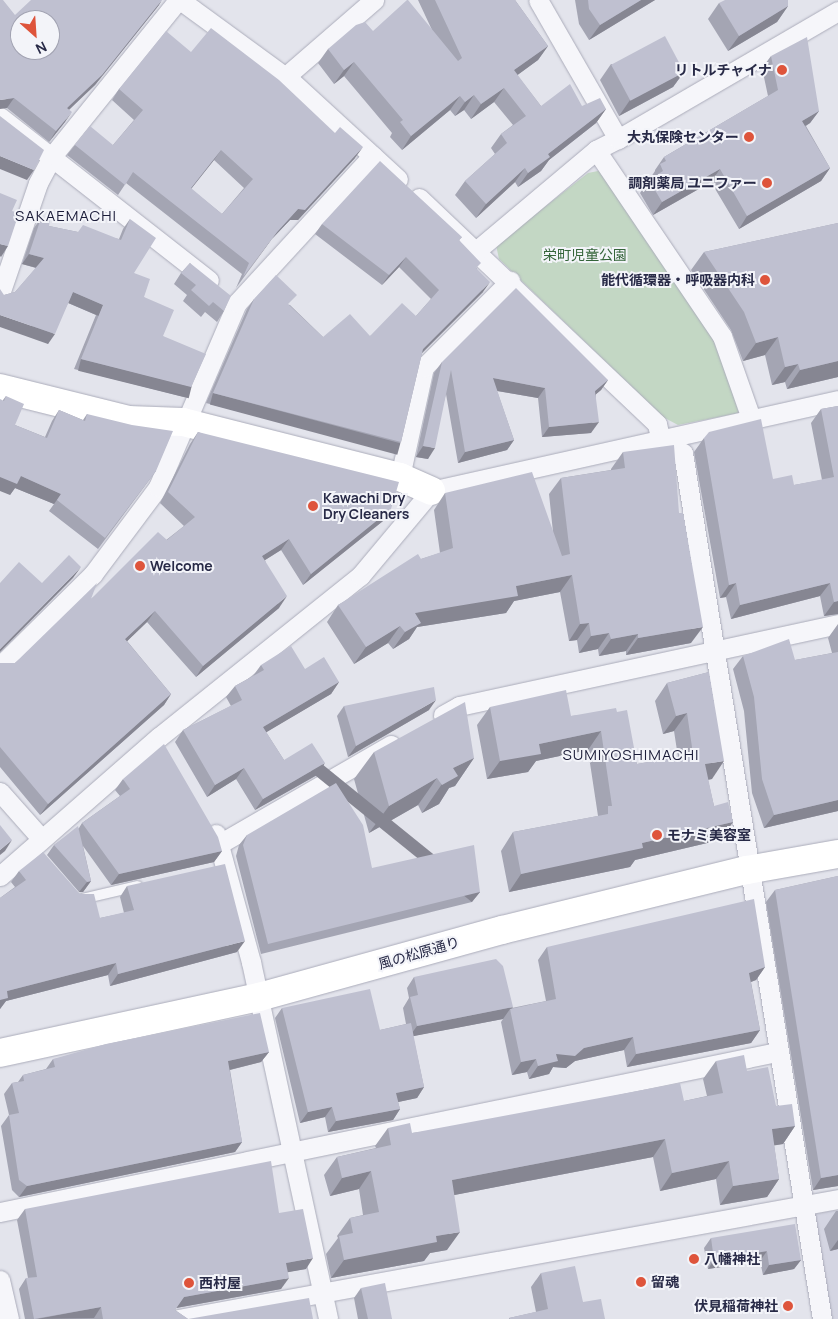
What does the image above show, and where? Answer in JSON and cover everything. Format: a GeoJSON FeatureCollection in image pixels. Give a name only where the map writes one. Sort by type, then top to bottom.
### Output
{"type":"FeatureCollection","features":[{"type":"Feature","properties":{"kind":"street"},"geometry":{"type":"LineString","coordinates":[[0,294],[38,183],[53,155],[179,0],[285,77],[477,250],[657,424],[661,441],[683,453],[747,870],[822,1319]]}},
{"type":"Feature","properties":{"kind":"street"},"geometry":{"type":"LineString","coordinates":[[285,77],[374,0]]}},
{"type":"Feature","properties":{"kind":"street"},"geometry":{"type":"LineString","coordinates":[[538,0],[618,139]]}},
{"type":"Feature","properties":{"kind":"street"},"geometry":{"type":"LineString","coordinates":[[477,250],[596,150],[838,11]]}},
{"type":"Feature","properties":{"kind":"street"},"geometry":{"type":"LineString","coordinates":[[0,117],[53,155],[237,303]]}},
{"type":"Feature","properties":{"kind":"street"},"geometry":{"type":"LineString","coordinates":[[596,150],[722,336],[752,421]]}},
{"type":"Feature","properties":{"kind":"street"},"geometry":{"type":"LineString","coordinates":[[0,666],[92,574],[158,487],[179,444],[183,422],[237,303],[372,156]]}},
{"type":"Feature","properties":{"kind":"street"},"geometry":{"type":"LineString","coordinates":[[400,477],[424,367],[510,282]]}},
{"type":"Feature","properties":{"kind":"street"},"geometry":{"type":"LineString","coordinates":[[0,388],[128,420],[183,422],[400,477],[431,491],[752,421],[838,400]]}},
{"type":"Feature","properties":{"kind":"street"},"geometry":{"type":"LineString","coordinates":[[0,876],[38,848],[159,737],[360,576],[431,491]]}},
{"type":"Feature","properties":{"kind":"street"},"geometry":{"type":"LineString","coordinates":[[425,725],[459,706],[713,649],[838,624]]}},
{"type":"Feature","properties":{"kind":"street"},"geometry":{"type":"LineString","coordinates":[[221,843],[408,735]]}},
{"type":"Feature","properties":{"kind":"street"},"geometry":{"type":"LineString","coordinates":[[159,737],[169,753]]}},
{"type":"Feature","properties":{"kind":"street"},"geometry":{"type":"LineString","coordinates":[[0,792],[38,848]]}},
{"type":"Feature","properties":{"kind":"street"},"geometry":{"type":"LineString","coordinates":[[207,819],[221,843],[259,997],[291,1154],[328,1319]]}},
{"type":"Feature","properties":{"kind":"street","name":"風の松原通り"},"geometry":{"type":"LineString","coordinates":[[0,1053],[259,997],[502,930],[747,870],[838,854]]}},
{"type":"Feature","properties":{"kind":"street"},"geometry":{"type":"LineString","coordinates":[[0,1212],[291,1154],[777,1052]]}},
{"type":"Feature","properties":{"kind":"street"},"geometry":{"type":"LineString","coordinates":[[178,1319],[322,1295],[838,1199]]}},
{"type":"Feature","properties":{"kind":"street"},"geometry":{"type":"LineString","coordinates":[[0,1280],[9,1319]]}},
{"type":"Feature","properties":{"kind":"lane"},"geometry":{"type":"LineString","coordinates":[[208,870],[227,866]]}},
{"type":"Feature","properties":{"kind":"lane"},"geometry":{"type":"LineString","coordinates":[[71,894],[77,900],[152,883]]}},
{"type":"Feature","properties":{"kind":"shaded area"},"geometry":{"type":"Polygon","coordinates":[[[838,1210],[838,1319],[831,1319],[813,1214],[838,1210]]]}},
{"type":"Feature","properties":{"kind":"green space","name":"栄町児童公園"},"geometry":{"type":"Polygon","coordinates":[[[603,170],[716,338],[739,413],[678,425],[663,417],[499,259],[496,245],[588,173],[603,170]]]}},
{"type":"Feature","properties":{"kind":"building"},"geometry":{"type":"Polygon","coordinates":[[[0,0],[3,0],[11,10],[10,60],[60,60],[60,10],[20,10],[31,0],[162,0],[102,75],[67,108],[72,112],[56,131],[14,98],[0,100],[0,0]]]}},
{"type":"Feature","properties":{"kind":"building"},"geometry":{"type":"Polygon","coordinates":[[[407,0],[458,61],[462,58],[435,0],[515,0],[548,46],[514,70],[541,106],[570,84],[582,106],[600,98],[606,109],[548,154],[550,157],[528,173],[525,168],[486,204],[465,181],[507,143],[501,134],[526,116],[504,88],[481,104],[474,95],[465,102],[460,96],[411,136],[400,122],[403,120],[354,62],[344,70],[328,49],[356,25],[365,22],[373,31],[407,0]]]}},
{"type":"Feature","properties":{"kind":"building"},"geometry":{"type":"Polygon","coordinates":[[[588,0],[641,0],[600,25],[589,9],[588,0]]]}},
{"type":"Feature","properties":{"kind":"building"},"geometry":{"type":"Polygon","coordinates":[[[725,0],[788,0],[788,6],[739,36],[719,3],[725,0]]]}},
{"type":"Feature","properties":{"kind":"building"},"geometry":{"type":"Polygon","coordinates":[[[211,28],[279,80],[335,133],[340,127],[363,147],[305,210],[298,209],[277,232],[243,277],[249,263],[133,172],[125,185],[75,145],[90,126],[113,145],[143,110],[119,89],[166,31],[191,52],[211,28]],[[221,150],[191,188],[222,214],[253,179],[221,150]]]}},
{"type":"Feature","properties":{"kind":"building"},"geometry":{"type":"Polygon","coordinates":[[[665,36],[684,72],[630,101],[611,65],[665,36]]]}},
{"type":"Feature","properties":{"kind":"building"},"geometry":{"type":"Polygon","coordinates":[[[807,37],[819,111],[802,121],[830,168],[747,216],[720,169],[662,202],[649,180],[663,171],[660,164],[666,161],[664,157],[778,90],[771,56],[807,37]]]}},
{"type":"Feature","properties":{"kind":"building"},"geometry":{"type":"Polygon","coordinates":[[[0,116],[44,150],[34,170],[0,156],[0,116]]]}},
{"type":"Feature","properties":{"kind":"building"},"geometry":{"type":"Polygon","coordinates":[[[380,161],[462,237],[459,240],[481,263],[476,268],[490,282],[423,349],[401,442],[213,393],[254,299],[276,275],[297,295],[288,304],[323,337],[350,314],[370,336],[402,303],[416,316],[439,290],[406,257],[389,275],[322,224],[380,161]]]}},
{"type":"Feature","properties":{"kind":"building"},"geometry":{"type":"Polygon","coordinates":[[[0,193],[17,200],[12,211],[19,213],[8,246],[0,244],[0,193]]]}},
{"type":"Feature","properties":{"kind":"building"},"geometry":{"type":"Polygon","coordinates":[[[41,218],[50,220],[49,226],[78,232],[83,225],[121,240],[130,219],[156,238],[134,273],[150,279],[144,297],[174,310],[163,336],[206,354],[191,387],[81,359],[103,305],[73,292],[55,334],[0,315],[0,289],[4,295],[15,292],[44,258],[29,254],[41,218]]]}},
{"type":"Feature","properties":{"kind":"building"},"geometry":{"type":"Polygon","coordinates":[[[838,223],[838,361],[800,370],[798,364],[785,367],[778,337],[756,343],[744,312],[704,252],[838,223]]]}},
{"type":"Feature","properties":{"kind":"building"},"geometry":{"type":"Polygon","coordinates":[[[190,263],[231,296],[224,311],[213,302],[209,306],[191,290],[196,285],[181,273],[190,263]]]}},
{"type":"Feature","properties":{"kind":"building"},"geometry":{"type":"Polygon","coordinates":[[[516,288],[608,380],[595,391],[599,422],[549,427],[545,388],[493,378],[514,440],[465,452],[451,370],[435,448],[423,446],[442,362],[516,288]]]}},
{"type":"Feature","properties":{"kind":"building"},"geometry":{"type":"Polygon","coordinates":[[[6,396],[24,404],[15,425],[47,438],[59,410],[85,421],[87,414],[132,425],[173,431],[156,471],[105,538],[57,500],[61,494],[21,476],[17,484],[0,477],[0,399],[4,401],[6,396]]]}},
{"type":"Feature","properties":{"kind":"building"},"geometry":{"type":"Polygon","coordinates":[[[838,406],[838,601],[834,602],[830,583],[740,605],[736,583],[729,585],[704,438],[709,432],[761,419],[773,479],[792,475],[794,485],[834,477],[821,409],[838,406]]]}},
{"type":"Feature","properties":{"kind":"building"},"geometry":{"type":"Polygon","coordinates":[[[198,432],[399,482],[391,509],[311,574],[289,539],[262,556],[287,596],[203,666],[155,611],[125,639],[171,694],[48,804],[0,747],[0,663],[15,663],[97,583],[91,599],[158,532],[167,540],[195,517],[168,492],[198,432]]]}},
{"type":"Feature","properties":{"kind":"building"},"geometry":{"type":"Polygon","coordinates":[[[674,445],[679,513],[683,513],[703,627],[638,638],[638,634],[611,639],[609,633],[591,636],[589,623],[580,624],[572,575],[516,586],[518,596],[415,613],[421,623],[405,632],[400,626],[366,647],[338,605],[418,554],[421,559],[453,548],[445,493],[532,472],[562,556],[570,554],[561,478],[625,468],[623,452],[674,445]]]}},
{"type":"Feature","properties":{"kind":"building"},"geometry":{"type":"Polygon","coordinates":[[[69,555],[81,567],[0,649],[0,583],[19,562],[42,583],[69,555]]]}},
{"type":"Feature","properties":{"kind":"building"},"geometry":{"type":"Polygon","coordinates":[[[789,639],[795,660],[838,652],[838,800],[774,815],[762,779],[754,697],[743,656],[789,639]]]}},
{"type":"Feature","properties":{"kind":"building"},"geometry":{"type":"Polygon","coordinates":[[[291,646],[305,669],[324,657],[339,682],[263,727],[284,760],[312,743],[325,763],[263,799],[244,768],[215,785],[183,730],[242,700],[235,686],[264,670],[261,665],[291,646]]]}},
{"type":"Feature","properties":{"kind":"building"},"geometry":{"type":"Polygon","coordinates":[[[709,672],[724,761],[705,764],[714,806],[728,802],[733,822],[642,843],[643,848],[521,874],[513,832],[608,814],[608,806],[612,806],[601,731],[539,744],[541,754],[500,761],[490,707],[566,690],[571,716],[616,708],[617,712],[627,710],[637,764],[693,754],[687,713],[676,716],[667,683],[709,672]]]}},
{"type":"Feature","properties":{"kind":"building"},"geometry":{"type":"Polygon","coordinates":[[[434,687],[436,700],[356,746],[344,706],[434,687]]]}},
{"type":"Feature","properties":{"kind":"building"},"geometry":{"type":"Polygon","coordinates":[[[465,702],[474,758],[453,768],[458,776],[442,785],[437,778],[389,806],[374,752],[465,702]]]}},
{"type":"Feature","properties":{"kind":"building"},"geometry":{"type":"Polygon","coordinates":[[[164,744],[218,837],[222,851],[119,874],[82,823],[130,789],[123,779],[164,744]]]}},
{"type":"Feature","properties":{"kind":"building"},"geometry":{"type":"Polygon","coordinates":[[[336,783],[363,825],[372,868],[474,845],[480,892],[268,944],[243,845],[247,835],[336,783]]]}},
{"type":"Feature","properties":{"kind":"building"},"geometry":{"type":"Polygon","coordinates":[[[0,825],[12,840],[0,850],[0,825]]]}},
{"type":"Feature","properties":{"kind":"building"},"geometry":{"type":"Polygon","coordinates":[[[78,826],[91,881],[87,882],[54,845],[78,826]]]}},
{"type":"Feature","properties":{"kind":"building"},"geometry":{"type":"Polygon","coordinates":[[[43,852],[80,894],[94,894],[100,918],[134,910],[127,886],[225,864],[245,941],[118,974],[116,963],[7,991],[8,998],[0,1000],[0,898],[26,880],[19,871],[43,852]]]}},
{"type":"Feature","properties":{"kind":"building"},"geometry":{"type":"Polygon","coordinates":[[[838,876],[838,1175],[821,1178],[775,890],[838,876]]]}},
{"type":"Feature","properties":{"kind":"building"},"geometry":{"type":"Polygon","coordinates":[[[754,899],[765,967],[749,973],[760,1030],[636,1054],[633,1037],[584,1048],[575,1056],[556,1054],[558,1061],[538,1066],[536,1059],[521,1062],[510,1009],[556,999],[547,947],[754,899]]]}},
{"type":"Feature","properties":{"kind":"building"},"geometry":{"type":"Polygon","coordinates":[[[496,959],[503,966],[513,1007],[417,1026],[410,997],[418,995],[414,977],[496,959]]]}},
{"type":"Feature","properties":{"kind":"building"},"geometry":{"type":"Polygon","coordinates":[[[370,989],[380,1030],[411,1023],[424,1087],[396,1093],[400,1109],[336,1121],[332,1107],[308,1112],[282,1008],[370,989]]]}},
{"type":"Feature","properties":{"kind":"building"},"geometry":{"type":"Polygon","coordinates":[[[260,1013],[269,1052],[228,1061],[242,1142],[27,1186],[19,1180],[9,1115],[19,1113],[12,1083],[24,1081],[23,1075],[55,1067],[53,1059],[106,1044],[260,1013]]]}},
{"type":"Feature","properties":{"kind":"building"},"geometry":{"type":"Polygon","coordinates":[[[744,1055],[747,1071],[768,1067],[776,1106],[792,1104],[795,1126],[772,1129],[779,1179],[733,1186],[729,1161],[672,1173],[665,1139],[452,1180],[460,1232],[436,1236],[437,1242],[344,1260],[339,1236],[353,1233],[350,1218],[379,1212],[371,1171],[342,1178],[337,1157],[391,1145],[388,1128],[410,1123],[412,1133],[680,1083],[684,1101],[723,1093],[716,1061],[744,1055]]]}},
{"type":"Feature","properties":{"kind":"building"},"geometry":{"type":"Polygon","coordinates":[[[271,1161],[279,1213],[303,1209],[313,1258],[286,1263],[289,1278],[184,1297],[175,1310],[188,1319],[103,1319],[101,1307],[34,1319],[26,1278],[37,1277],[25,1209],[271,1161]]]}},
{"type":"Feature","properties":{"kind":"building"},"geometry":{"type":"Polygon","coordinates":[[[795,1224],[801,1260],[769,1265],[767,1251],[714,1260],[711,1238],[795,1224]]]}},
{"type":"Feature","properties":{"kind":"building"},"geometry":{"type":"Polygon","coordinates":[[[575,1266],[583,1302],[601,1299],[605,1319],[509,1318],[548,1309],[541,1273],[575,1266]]]}},
{"type":"Feature","properties":{"kind":"building"},"geometry":{"type":"Polygon","coordinates":[[[385,1283],[392,1319],[368,1319],[361,1288],[385,1283]]]}},
{"type":"Feature","properties":{"kind":"building"},"geometry":{"type":"Polygon","coordinates":[[[309,1298],[313,1319],[188,1319],[309,1298]]]}},
{"type":"Feature","properties":{"kind":"place","name":"リトルチャイナ"},"geometry":{"type":"Point","coordinates":[782,70]}},
{"type":"Feature","properties":{"kind":"place","name":"大丸保険センター"},"geometry":{"type":"Point","coordinates":[749,137]}},
{"type":"Feature","properties":{"kind":"place","name":"調剤薬局 ユニファー"},"geometry":{"type":"Point","coordinates":[767,183]}},
{"type":"Feature","properties":{"kind":"place","name":"能代循環器・呼吸器内科"},"geometry":{"type":"Point","coordinates":[765,280]}},
{"type":"Feature","properties":{"kind":"place","name":"Kawachi Dry Dry Cleaners"},"geometry":{"type":"Point","coordinates":[313,506]}},
{"type":"Feature","properties":{"kind":"place","name":"Welcome"},"geometry":{"type":"Point","coordinates":[140,566]}},
{"type":"Feature","properties":{"kind":"place","name":"モナミ美容室"},"geometry":{"type":"Point","coordinates":[657,835]}},
{"type":"Feature","properties":{"kind":"place","name":"八幡神社"},"geometry":{"type":"Point","coordinates":[694,1259]}},
{"type":"Feature","properties":{"kind":"place","name":"留魂"},"geometry":{"type":"Point","coordinates":[641,1282]}},
{"type":"Feature","properties":{"kind":"place","name":"西村屋"},"geometry":{"type":"Point","coordinates":[189,1283]}},
{"type":"Feature","properties":{"kind":"place","name":"伏見稲荷神社"},"geometry":{"type":"Point","coordinates":[788,1306]}},
{"type":"Feature","properties":{"kind":"district","name":"SAKAEMACHI"},"geometry":{"type":"Point","coordinates":[66,216]}},
{"type":"Feature","properties":{"kind":"district","name":"SUMIYOSHIMACHI"},"geometry":{"type":"Point","coordinates":[631,755]}}]}
